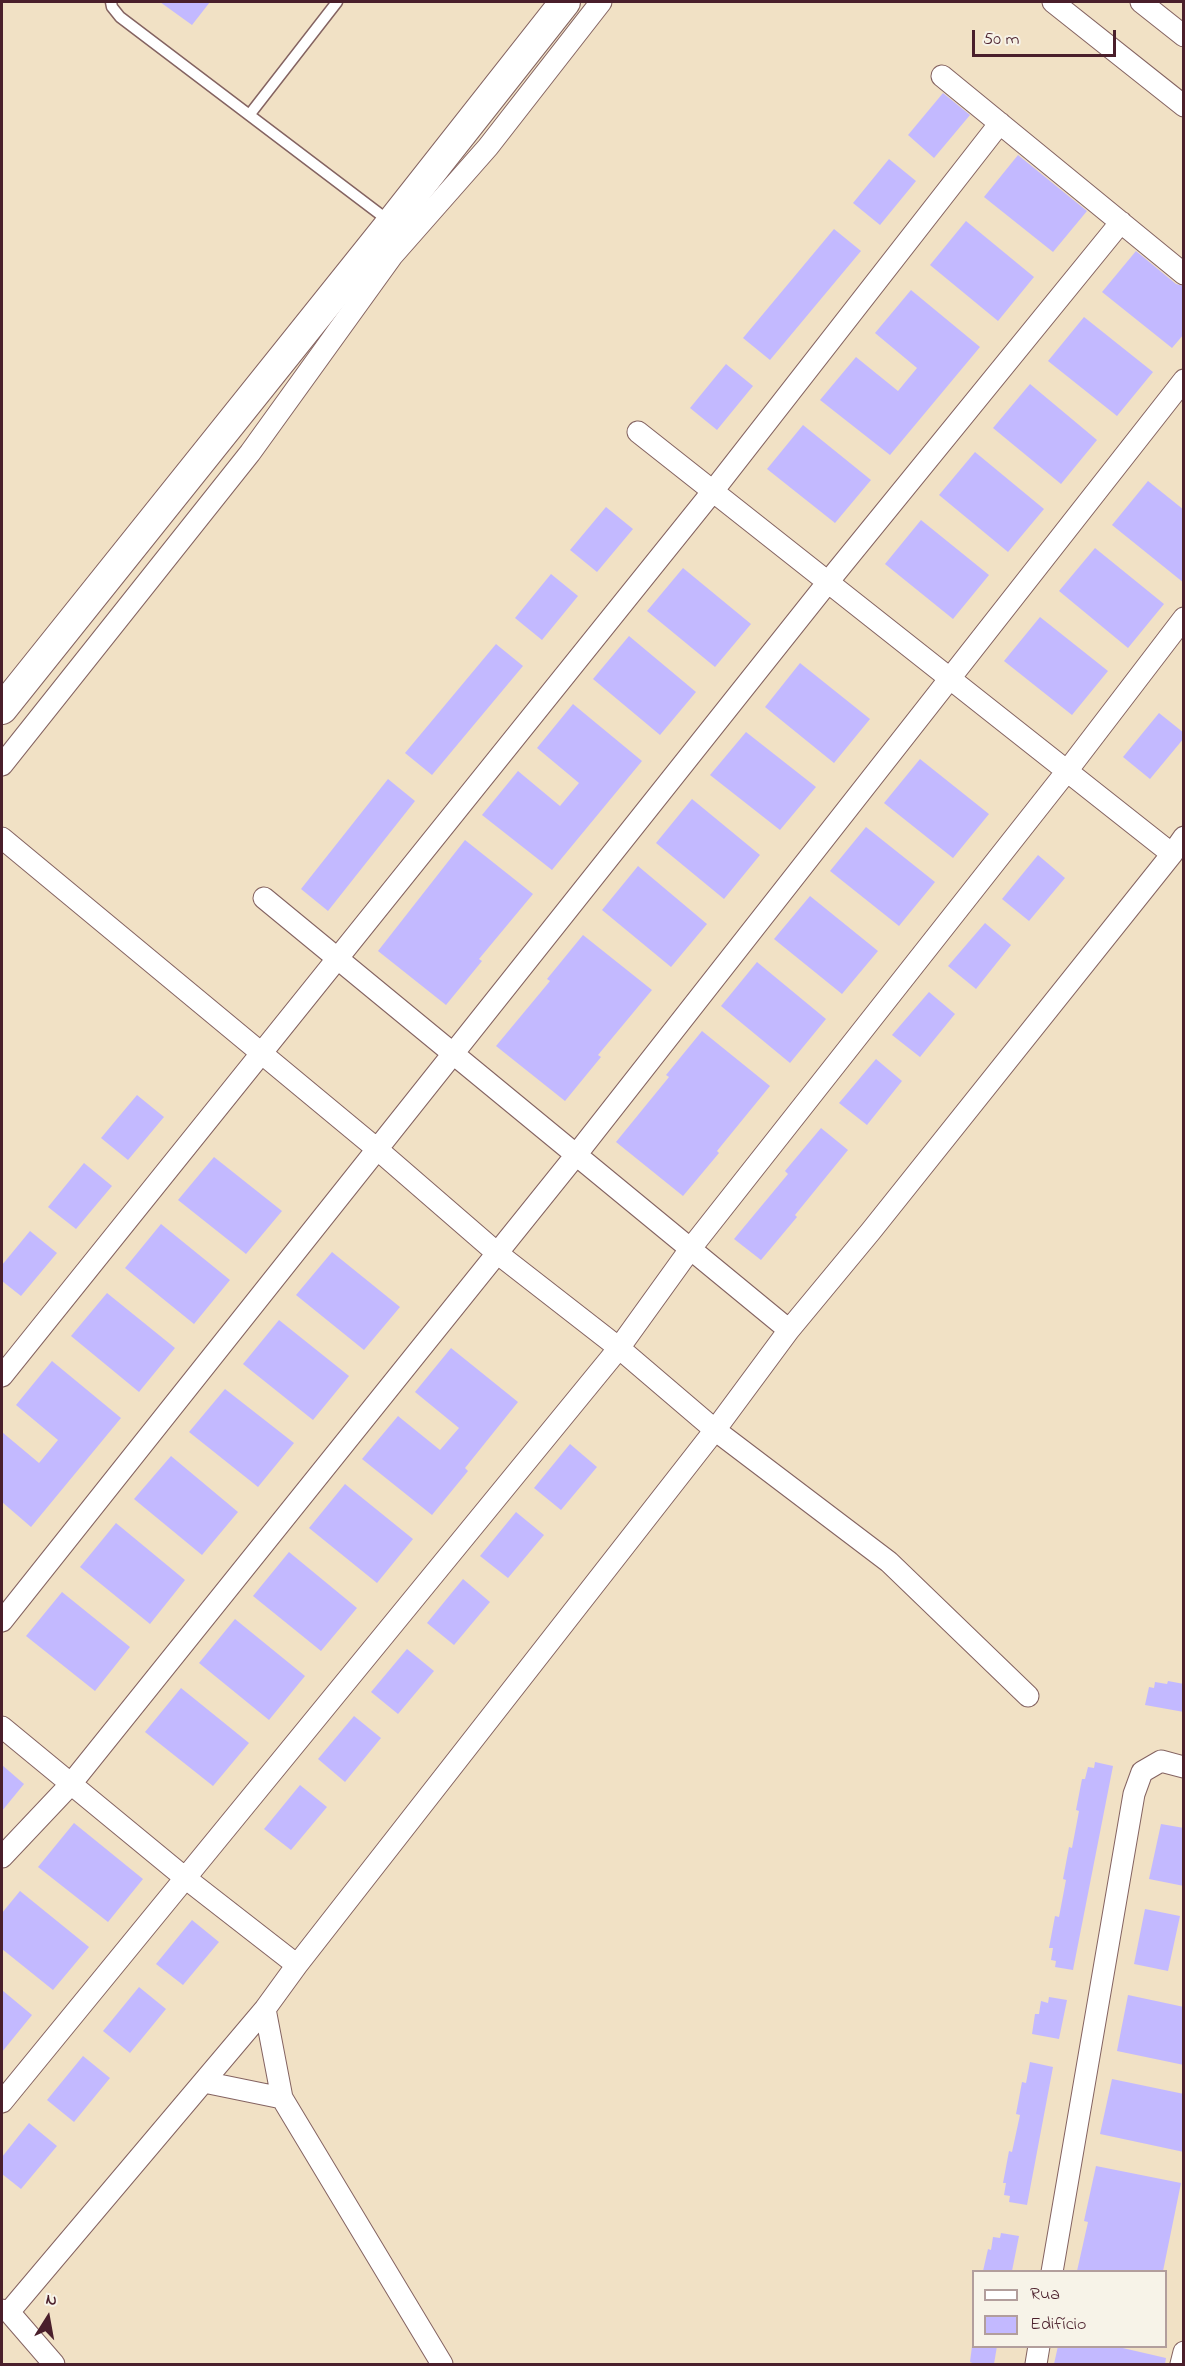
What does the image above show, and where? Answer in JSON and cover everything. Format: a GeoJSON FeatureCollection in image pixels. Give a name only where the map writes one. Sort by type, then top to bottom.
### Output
{"type":"FeatureCollection","features":[{"type":"Feature","properties":{"kind":"street"},"geometry":{"type":"LineString","coordinates":[[2,709],[392,223],[565,2]]}},
{"type":"Feature","properties":{"kind":"street"},"geometry":{"type":"LineString","coordinates":[[2,765],[250,453],[392,256],[488,147],[601,2]]}},
{"type":"Feature","properties":{"kind":"street"},"geometry":{"type":"LineString","coordinates":[[1053,2],[1184,106]]}},
{"type":"Feature","properties":{"kind":"street"},"geometry":{"type":"LineString","coordinates":[[1141,2],[1184,36]]}},
{"type":"Feature","properties":{"kind":"street"},"geometry":{"type":"LineString","coordinates":[[942,76],[1184,274]]}},
{"type":"Feature","properties":{"kind":"street"},"geometry":{"type":"LineString","coordinates":[[2,1376],[713,491],[1000,123]]}},
{"type":"Feature","properties":{"kind":"street"},"geometry":{"type":"LineString","coordinates":[[2,1621],[828,582],[1121,222]]}},
{"type":"Feature","properties":{"kind":"street"},"geometry":{"type":"LineString","coordinates":[[2,1857],[70,1785],[576,1155],[1184,380]]}},
{"type":"Feature","properties":{"kind":"street"},"geometry":{"type":"LineString","coordinates":[[54,2364],[5,2311],[265,2009],[715,1430],[789,1330],[872,1231],[1178,846],[1067,771],[638,432]]}},
{"type":"Feature","properties":{"kind":"street"},"geometry":{"type":"LineString","coordinates":[[2,2102],[619,1348],[691,1248],[1067,771],[1184,618]]}},
{"type":"Feature","properties":{"kind":"street"},"geometry":{"type":"LineString","coordinates":[[2,838],[377,1149],[497,1253],[619,1348],[715,1430],[889,1562],[1028,1696]]}},
{"type":"Feature","properties":{"kind":"street"},"geometry":{"type":"LineString","coordinates":[[264,898],[789,1330]]}},
{"type":"Feature","properties":{"kind":"street"},"geometry":{"type":"LineString","coordinates":[[2,1726],[70,1785],[297,1965]]}},
{"type":"Feature","properties":{"kind":"street"},"geometry":{"type":"LineString","coordinates":[[1052,2270],[1134,1794],[1142,1772],[1161,1761],[1184,1767]]}},
{"type":"Feature","properties":{"kind":"street"},"geometry":{"type":"LineString","coordinates":[[265,2009],[282,2098],[442,2364]]}},
{"type":"Feature","properties":{"kind":"street"},"geometry":{"type":"LineString","coordinates":[[204,2082],[282,2098]]}},
{"type":"Feature","properties":{"kind":"street"},"geometry":{"type":"LineString","coordinates":[[1036,2364],[1039,2348]]}},
{"type":"Feature","properties":{"kind":"street"},"geometry":{"type":"LineString","coordinates":[[1181,2364],[1184,2352]]}},
{"type":"Feature","properties":{"kind":"lane"},"geometry":{"type":"LineString","coordinates":[[111,2],[120,17],[392,223]]}},
{"type":"Feature","properties":{"kind":"lane"},"geometry":{"type":"LineString","coordinates":[[250,114],[337,2]]}},
{"type":"Feature","properties":{"kind":"building"},"geometry":{"type":"Polygon","coordinates":[[[160,2],[210,2],[192,25],[160,2]]]}},
{"type":"Feature","properties":{"kind":"building"},"geometry":{"type":"Polygon","coordinates":[[[943,93],[970,115],[934,158],[908,135],[943,93]]]}},
{"type":"Feature","properties":{"kind":"building"},"geometry":{"type":"Polygon","coordinates":[[[1018,155],[1087,211],[1053,252],[984,197],[1018,155]]]}},
{"type":"Feature","properties":{"kind":"building"},"geometry":{"type":"Polygon","coordinates":[[[889,159],[916,181],[880,225],[853,203],[889,159]]]}},
{"type":"Feature","properties":{"kind":"building"},"geometry":{"type":"Polygon","coordinates":[[[966,221],[1034,277],[998,321],[930,265],[966,221]]]}},
{"type":"Feature","properties":{"kind":"building"},"geometry":{"type":"Polygon","coordinates":[[[834,229],[861,251],[770,360],[743,338],[834,229]]]}},
{"type":"Feature","properties":{"kind":"building"},"geometry":{"type":"Polygon","coordinates":[[[1136,251],[1176,284],[1184,286],[1184,334],[1172,348],[1102,292],[1136,251]]]}},
{"type":"Feature","properties":{"kind":"building"},"geometry":{"type":"Polygon","coordinates":[[[911,290],[980,347],[890,455],[820,400],[856,357],[898,391],[917,368],[875,333],[911,290]]]}},
{"type":"Feature","properties":{"kind":"building"},"geometry":{"type":"Polygon","coordinates":[[[1084,317],[1153,372],[1117,416],[1048,361],[1084,317]]]}},
{"type":"Feature","properties":{"kind":"building"},"geometry":{"type":"Polygon","coordinates":[[[726,364],[753,386],[717,430],[690,408],[726,364]]]}},
{"type":"Feature","properties":{"kind":"building"},"geometry":{"type":"Polygon","coordinates":[[[1030,384],[1097,440],[1061,484],[993,428],[1030,384]]]}},
{"type":"Feature","properties":{"kind":"building"},"geometry":{"type":"Polygon","coordinates":[[[803,425],[871,480],[835,523],[767,469],[803,425]]]}},
{"type":"Feature","properties":{"kind":"building"},"geometry":{"type":"Polygon","coordinates":[[[975,452],[1044,509],[1008,552],[939,495],[975,452]]]}},
{"type":"Feature","properties":{"kind":"building"},"geometry":{"type":"Polygon","coordinates":[[[1148,481],[1184,510],[1184,583],[1112,525],[1148,481]]]}},
{"type":"Feature","properties":{"kind":"building"},"geometry":{"type":"Polygon","coordinates":[[[606,507],[633,529],[597,572],[570,550],[606,507]]]}},
{"type":"Feature","properties":{"kind":"building"},"geometry":{"type":"Polygon","coordinates":[[[921,520],[989,575],[953,619],[885,564],[921,520]]]}},
{"type":"Feature","properties":{"kind":"building"},"geometry":{"type":"Polygon","coordinates":[[[1095,548],[1164,604],[1128,648],[1059,591],[1095,548]]]}},
{"type":"Feature","properties":{"kind":"building"},"geometry":{"type":"Polygon","coordinates":[[[683,568],[751,624],[715,667],[647,611],[683,568]]]}},
{"type":"Feature","properties":{"kind":"building"},"geometry":{"type":"Polygon","coordinates":[[[551,574],[578,596],[542,640],[515,618],[551,574]]]}},
{"type":"Feature","properties":{"kind":"building"},"geometry":{"type":"Polygon","coordinates":[[[1040,617],[1108,671],[1072,715],[1004,661],[1040,617]]]}},
{"type":"Feature","properties":{"kind":"building"},"geometry":{"type":"Polygon","coordinates":[[[629,636],[696,692],[660,735],[593,679],[629,636]]]}},
{"type":"Feature","properties":{"kind":"building"},"geometry":{"type":"Polygon","coordinates":[[[496,644],[523,666],[432,775],[405,753],[496,644]]]}},
{"type":"Feature","properties":{"kind":"building"},"geometry":{"type":"Polygon","coordinates":[[[800,663],[870,719],[834,763],[765,707],[800,663]]]}},
{"type":"Feature","properties":{"kind":"building"},"geometry":{"type":"Polygon","coordinates":[[[573,704],[642,761],[552,870],[482,815],[518,771],[560,806],[579,783],[537,748],[573,704]]]}},
{"type":"Feature","properties":{"kind":"building"},"geometry":{"type":"Polygon","coordinates":[[[1159,713],[1184,733],[1184,738],[1150,779],[1123,757],[1159,713]]]}},
{"type":"Feature","properties":{"kind":"building"},"geometry":{"type":"Polygon","coordinates":[[[746,732],[816,787],[780,830],[710,775],[746,732]]]}},
{"type":"Feature","properties":{"kind":"building"},"geometry":{"type":"Polygon","coordinates":[[[920,759],[989,814],[953,858],[884,803],[920,759]]]}},
{"type":"Feature","properties":{"kind":"building"},"geometry":{"type":"Polygon","coordinates":[[[388,779],[415,801],[328,911],[301,889],[388,779]]]}},
{"type":"Feature","properties":{"kind":"building"},"geometry":{"type":"Polygon","coordinates":[[[692,799],[760,855],[724,899],[656,843],[692,799]]]}},
{"type":"Feature","properties":{"kind":"building"},"geometry":{"type":"Polygon","coordinates":[[[866,827],[935,882],[899,926],[830,871],[866,827]]]}},
{"type":"Feature","properties":{"kind":"building"},"geometry":{"type":"Polygon","coordinates":[[[465,840],[533,894],[479,959],[482,961],[446,1005],[378,951],[465,840]]]}},
{"type":"Feature","properties":{"kind":"building"},"geometry":{"type":"Polygon","coordinates":[[[1038,855],[1065,878],[1029,921],[1002,899],[1038,855]]]}},
{"type":"Feature","properties":{"kind":"building"},"geometry":{"type":"Polygon","coordinates":[[[638,866],[707,924],[671,967],[602,910],[638,866]]]}},
{"type":"Feature","properties":{"kind":"building"},"geometry":{"type":"Polygon","coordinates":[[[810,896],[878,951],[842,994],[774,939],[810,896]]]}},
{"type":"Feature","properties":{"kind":"building"},"geometry":{"type":"Polygon","coordinates":[[[985,923],[1011,945],[976,989],[948,966],[985,923]]]}},
{"type":"Feature","properties":{"kind":"building"},"geometry":{"type":"Polygon","coordinates":[[[583,935],[652,990],[598,1055],[601,1057],[565,1101],[496,1046],[550,981],[547,979],[583,935]]]}},
{"type":"Feature","properties":{"kind":"building"},"geometry":{"type":"Polygon","coordinates":[[[757,962],[826,1019],[790,1063],[721,1006],[757,962]]]}},
{"type":"Feature","properties":{"kind":"building"},"geometry":{"type":"Polygon","coordinates":[[[929,992],[955,1014],[920,1057],[892,1035],[929,992]]]}},
{"type":"Feature","properties":{"kind":"building"},"geometry":{"type":"Polygon","coordinates":[[[702,1031],[770,1086],[683,1196],[616,1142],[669,1077],[666,1075],[702,1031]]]}},
{"type":"Feature","properties":{"kind":"building"},"geometry":{"type":"Polygon","coordinates":[[[876,1059],[902,1081],[867,1125],[839,1103],[876,1059]]]}},
{"type":"Feature","properties":{"kind":"building"},"geometry":{"type":"Polygon","coordinates":[[[137,1095],[164,1117],[128,1160],[101,1138],[137,1095]]]}},
{"type":"Feature","properties":{"kind":"building"},"geometry":{"type":"Polygon","coordinates":[[[821,1128],[848,1150],[761,1260],[734,1239],[788,1174],[785,1171],[821,1128]]]}},
{"type":"Feature","properties":{"kind":"building"},"geometry":{"type":"Polygon","coordinates":[[[214,1157],[282,1211],[246,1254],[178,1200],[214,1157]]]}},
{"type":"Feature","properties":{"kind":"building"},"geometry":{"type":"Polygon","coordinates":[[[84,1163],[112,1186],[76,1229],[48,1207],[84,1163]]]}},
{"type":"Feature","properties":{"kind":"building"},"geometry":{"type":"Polygon","coordinates":[[[161,1224],[230,1280],[194,1324],[125,1268],[161,1224]]]}},
{"type":"Feature","properties":{"kind":"building"},"geometry":{"type":"Polygon","coordinates":[[[30,1231],[57,1253],[21,1296],[2,1281],[2,1265],[30,1231]]]}},
{"type":"Feature","properties":{"kind":"building"},"geometry":{"type":"Polygon","coordinates":[[[332,1252],[400,1307],[364,1350],[296,1295],[332,1252]]]}},
{"type":"Feature","properties":{"kind":"building"},"geometry":{"type":"Polygon","coordinates":[[[107,1293],[175,1348],[139,1392],[71,1336],[107,1293]]]}},
{"type":"Feature","properties":{"kind":"building"},"geometry":{"type":"Polygon","coordinates":[[[279,1320],[349,1376],[313,1420],[243,1364],[279,1320]]]}},
{"type":"Feature","properties":{"kind":"building"},"geometry":{"type":"Polygon","coordinates":[[[451,1348],[518,1402],[465,1468],[468,1471],[432,1515],[362,1459],[398,1416],[440,1450],[459,1428],[415,1392],[451,1348]]]}},
{"type":"Feature","properties":{"kind":"building"},"geometry":{"type":"Polygon","coordinates":[[[52,1361],[121,1418],[31,1527],[2,1502],[2,1432],[39,1463],[58,1440],[16,1405],[52,1361]]]}},
{"type":"Feature","properties":{"kind":"building"},"geometry":{"type":"Polygon","coordinates":[[[225,1389],[294,1443],[258,1487],[189,1432],[225,1389]]]}},
{"type":"Feature","properties":{"kind":"building"},"geometry":{"type":"Polygon","coordinates":[[[570,1444],[597,1467],[561,1510],[534,1488],[570,1444]]]}},
{"type":"Feature","properties":{"kind":"building"},"geometry":{"type":"Polygon","coordinates":[[[171,1456],[238,1512],[202,1555],[134,1499],[171,1456]]]}},
{"type":"Feature","properties":{"kind":"building"},"geometry":{"type":"Polygon","coordinates":[[[345,1484],[413,1539],[377,1583],[309,1528],[345,1484]]]}},
{"type":"Feature","properties":{"kind":"building"},"geometry":{"type":"Polygon","coordinates":[[[516,1512],[544,1535],[508,1578],[480,1556],[516,1512]]]}},
{"type":"Feature","properties":{"kind":"building"},"geometry":{"type":"Polygon","coordinates":[[[116,1523],[185,1580],[150,1624],[80,1567],[116,1523]]]}},
{"type":"Feature","properties":{"kind":"building"},"geometry":{"type":"Polygon","coordinates":[[[289,1552],[357,1608],[321,1651],[253,1596],[289,1552]]]}},
{"type":"Feature","properties":{"kind":"building"},"geometry":{"type":"Polygon","coordinates":[[[463,1579],[490,1602],[454,1645],[427,1623],[463,1579]]]}},
{"type":"Feature","properties":{"kind":"building"},"geometry":{"type":"Polygon","coordinates":[[[62,1592],[130,1647],[95,1691],[26,1636],[62,1592]]]}},
{"type":"Feature","properties":{"kind":"building"},"geometry":{"type":"Polygon","coordinates":[[[235,1619],[305,1676],[269,1720],[199,1663],[235,1619]]]}},
{"type":"Feature","properties":{"kind":"building"},"geometry":{"type":"Polygon","coordinates":[[[407,1649],[434,1671],[398,1714],[371,1692],[407,1649]]]}},
{"type":"Feature","properties":{"kind":"building"},"geometry":{"type":"Polygon","coordinates":[[[1168,1681],[1184,1684],[1184,1712],[1145,1705],[1149,1687],[1154,1688],[1155,1682],[1167,1684],[1168,1681]]]}},
{"type":"Feature","properties":{"kind":"building"},"geometry":{"type":"Polygon","coordinates":[[[181,1688],[249,1743],[213,1786],[145,1732],[181,1688]]]}},
{"type":"Feature","properties":{"kind":"building"},"geometry":{"type":"Polygon","coordinates":[[[354,1716],[381,1738],[345,1782],[318,1759],[354,1716]]]}},
{"type":"Feature","properties":{"kind":"building"},"geometry":{"type":"Polygon","coordinates":[[[1095,1762],[1113,1766],[1073,1970],[1055,1967],[1056,1961],[1051,1960],[1053,1948],[1049,1948],[1055,1916],[1059,1917],[1069,1847],[1072,1848],[1079,1811],[1076,1810],[1082,1779],[1085,1779],[1088,1767],[1094,1768],[1095,1762]]]}},
{"type":"Feature","properties":{"kind":"building"},"geometry":{"type":"Polygon","coordinates":[[[2,1765],[24,1784],[2,1811],[2,1765]]]}},
{"type":"Feature","properties":{"kind":"building"},"geometry":{"type":"Polygon","coordinates":[[[300,1785],[327,1807],[291,1850],[264,1829],[300,1785]]]}},
{"type":"Feature","properties":{"kind":"building"},"geometry":{"type":"Polygon","coordinates":[[[74,1823],[143,1879],[108,1922],[38,1867],[74,1823]]]}},
{"type":"Feature","properties":{"kind":"building"},"geometry":{"type":"Polygon","coordinates":[[[1161,1824],[1184,1828],[1184,1886],[1149,1879],[1161,1824]]]}},
{"type":"Feature","properties":{"kind":"building"},"geometry":{"type":"Polygon","coordinates":[[[20,1891],[89,1947],[53,1990],[2,1949],[2,1913],[20,1891]]]}},
{"type":"Feature","properties":{"kind":"building"},"geometry":{"type":"Polygon","coordinates":[[[1145,1909],[1180,1916],[1168,1971],[1134,1964],[1145,1909]]]}},
{"type":"Feature","properties":{"kind":"building"},"geometry":{"type":"Polygon","coordinates":[[[192,1920],[219,1942],[183,1985],[156,1964],[192,1920]]]}},
{"type":"Feature","properties":{"kind":"building"},"geometry":{"type":"Polygon","coordinates":[[[139,1987],[166,2009],[130,2053],[103,2031],[139,1987]]]}},
{"type":"Feature","properties":{"kind":"building"},"geometry":{"type":"Polygon","coordinates":[[[2,1990],[32,2015],[2,2052],[2,1990]]]}},
{"type":"Feature","properties":{"kind":"building"},"geometry":{"type":"Polygon","coordinates":[[[1128,1995],[1184,2007],[1184,2065],[1117,2051],[1128,1995]]]}},
{"type":"Feature","properties":{"kind":"building"},"geometry":{"type":"Polygon","coordinates":[[[1049,1997],[1067,2000],[1059,2039],[1032,2034],[1035,2014],[1039,2014],[1041,2001],[1048,2003],[1049,1997]]]}},
{"type":"Feature","properties":{"kind":"building"},"geometry":{"type":"Polygon","coordinates":[[[83,2056],[110,2078],[74,2122],[47,2100],[83,2056]]]}},
{"type":"Feature","properties":{"kind":"building"},"geometry":{"type":"Polygon","coordinates":[[[1030,2062],[1053,2067],[1027,2205],[1009,2202],[1010,2196],[1004,2195],[1006,2183],[1003,2183],[1009,2151],[1012,2152],[1020,2115],[1016,2114],[1022,2082],[1026,2083],[1030,2062]]]}},
{"type":"Feature","properties":{"kind":"building"},"geometry":{"type":"Polygon","coordinates":[[[1112,2079],[1184,2094],[1184,2152],[1100,2134],[1112,2079]]]}},
{"type":"Feature","properties":{"kind":"building"},"geometry":{"type":"Polygon","coordinates":[[[29,2123],[57,2146],[21,2189],[2,2174],[2,2157],[29,2123]]]}},
{"type":"Feature","properties":{"kind":"building"},"geometry":{"type":"Polygon","coordinates":[[[1096,2166],[1181,2183],[1163,2270],[1077,2270],[1088,2222],[1084,2221],[1096,2166]]]}},
{"type":"Feature","properties":{"kind":"building"},"geometry":{"type":"Polygon","coordinates":[[[1001,2233],[1019,2236],[1012,2270],[983,2270],[993,2237],[1000,2238],[1001,2233]]]}},
{"type":"Feature","properties":{"kind":"building"},"geometry":{"type":"Polygon","coordinates":[[[972,2346],[972,2348],[997,2348],[994,2364],[970,2362],[972,2346]]]}},
{"type":"Feature","properties":{"kind":"building"},"geometry":{"type":"Polygon","coordinates":[[[1058,2348],[1123,2348],[1166,2358],[1165,2364],[1054,2364],[1058,2348]]]}}]}
